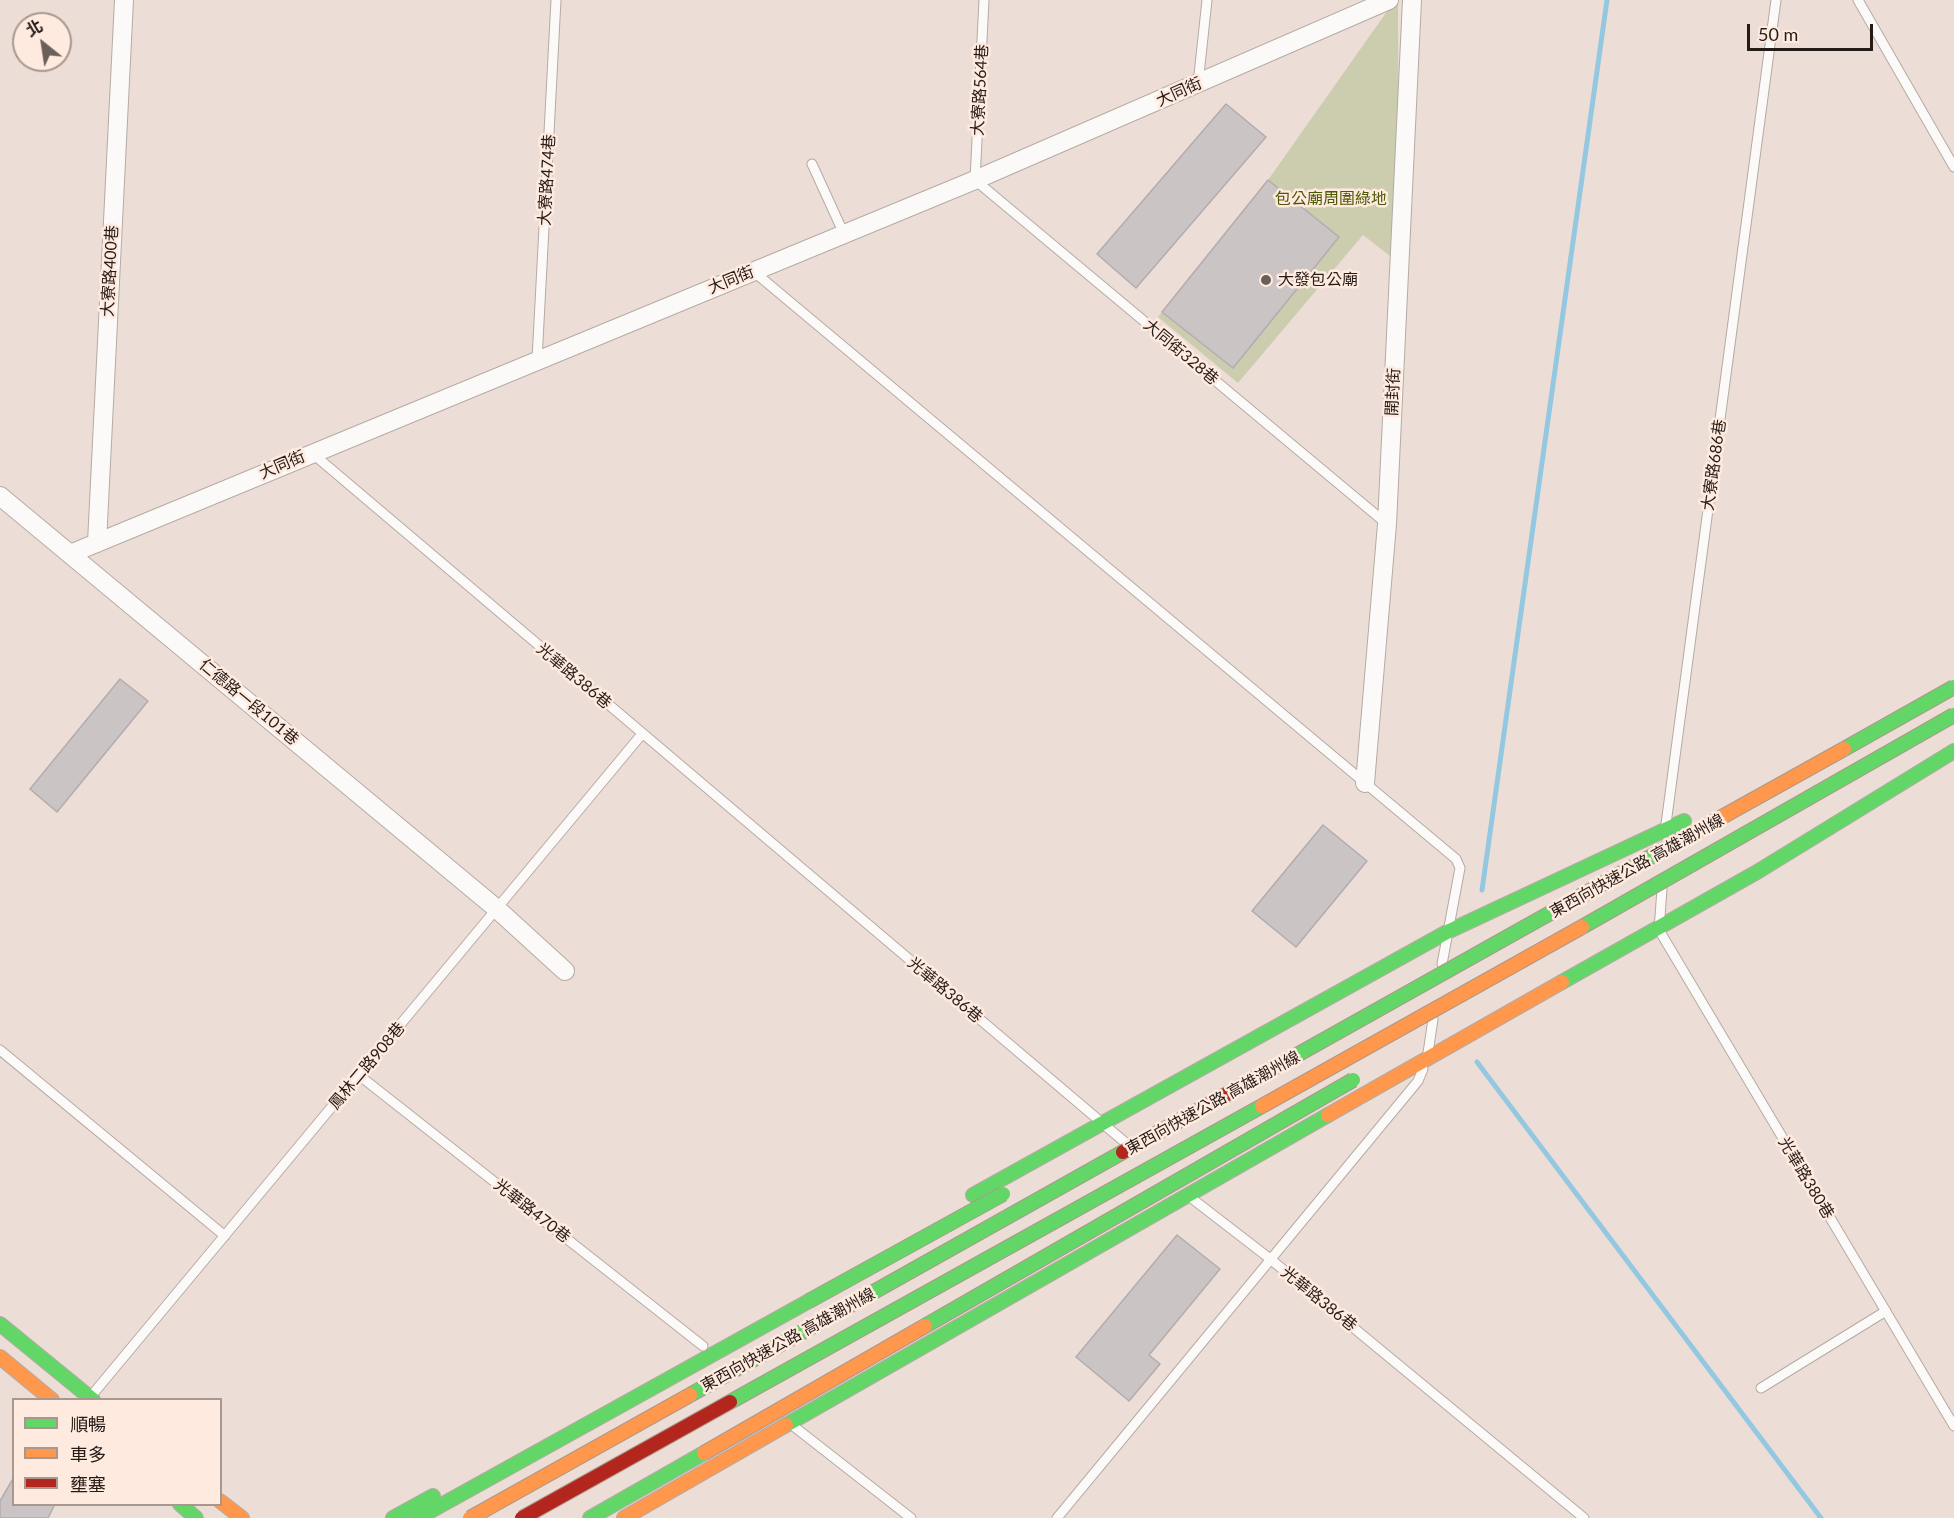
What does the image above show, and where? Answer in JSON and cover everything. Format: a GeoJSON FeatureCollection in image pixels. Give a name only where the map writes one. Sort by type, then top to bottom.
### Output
{"type":"FeatureCollection","features":[{"type":"Feature","properties":{"kind":"main road","name":"東西向快速公路 高雄潮州線"},"geometry":{"type":"LineString","coordinates":[[470,1518],[1954,687]]}},
{"type":"Feature","properties":{"kind":"main road","name":"東西向快速公路 高雄潮州線"},"geometry":{"type":"LineString","coordinates":[[522,1518],[1530,956],[1954,715]]}},
{"type":"Feature","properties":{"kind":"main road"},"geometry":{"type":"LineString","coordinates":[[624,1518],[1427,1059],[1659,930],[1868,807],[1954,751]]}},
{"type":"Feature","properties":{"kind":"main road"},"geometry":{"type":"LineString","coordinates":[[1625,919],[1848,785],[1884,755]]}},
{"type":"Feature","properties":{"kind":"main road"},"geometry":{"type":"LineString","coordinates":[[393,1518],[1447,932],[1665,831],[1696,814]]}},
{"type":"Feature","properties":{"kind":"main road"},"geometry":{"type":"LineString","coordinates":[[1423,966],[1621,865],[1667,848]]}},
{"type":"Feature","properties":{"kind":"main road"},"geometry":{"type":"LineString","coordinates":[[1411,1046],[1442,1028]]}},
{"type":"Feature","properties":{"kind":"main road"},"geometry":{"type":"LineString","coordinates":[[418,1518],[1266,1049]]}},
{"type":"Feature","properties":{"kind":"main road"},"geometry":{"type":"LineString","coordinates":[[590,1518],[1370,1070]]}},
{"type":"Feature","properties":{"kind":"main road"},"geometry":{"type":"LineString","coordinates":[[0,1324],[92,1398]]}},
{"type":"Feature","properties":{"kind":"main road"},"geometry":{"type":"LineString","coordinates":[[0,1357],[50,1398]]}},
{"type":"Feature","properties":{"kind":"main road"},"geometry":{"type":"LineString","coordinates":[[222,1503],[242,1518]]}},
{"type":"Feature","properties":{"kind":"main road"},"geometry":{"type":"LineString","coordinates":[[182,1506],[196,1518]]}},
{"type":"Feature","properties":{"kind":"street","name":"大寮路400巷"},"geometry":{"type":"LineString","coordinates":[[97,543],[124,0]]}},
{"type":"Feature","properties":{"kind":"street","name":"大同街"},"geometry":{"type":"LineString","coordinates":[[70,554],[975,180],[1389,0]]}},
{"type":"Feature","properties":{"kind":"street","name":"開封街"},"geometry":{"type":"LineString","coordinates":[[1365,783],[1387,524],[1412,0]]}},
{"type":"Feature","properties":{"kind":"street","name":"仁德路一段101巷"},"geometry":{"type":"LineString","coordinates":[[0,496],[497,909],[565,971]]}},
{"type":"Feature","properties":{"kind":"lane","name":"大寮路474巷"},"geometry":{"type":"LineString","coordinates":[[537,360],[556,0]]}},
{"type":"Feature","properties":{"kind":"lane","name":"大寮路564巷"},"geometry":{"type":"LineString","coordinates":[[975,180],[984,0]]}},
{"type":"Feature","properties":{"kind":"lane"},"geometry":{"type":"LineString","coordinates":[[1198,84],[1207,0]]}},
{"type":"Feature","properties":{"kind":"lane","name":"大寮路686巷"},"geometry":{"type":"LineString","coordinates":[[1659,930],[1665,831],[1776,0]]}},
{"type":"Feature","properties":{"kind":"lane"},"geometry":{"type":"LineString","coordinates":[[1858,0],[1954,166]]}},
{"type":"Feature","properties":{"kind":"lane"},"geometry":{"type":"LineString","coordinates":[[812,164],[844,234]]}},
{"type":"Feature","properties":{"kind":"lane","name":"大同街328巷"},"geometry":{"type":"LineString","coordinates":[[975,180],[1387,524]]}},
{"type":"Feature","properties":{"kind":"lane"},"geometry":{"type":"LineString","coordinates":[[753,271],[1456,859],[1460,868],[1438,990]]}},
{"type":"Feature","properties":{"kind":"lane","name":"光華路386巷"},"geometry":{"type":"LineString","coordinates":[[312,453],[1136,1152]]}},
{"type":"Feature","properties":{"kind":"lane","name":"鳳林二路908巷"},"geometry":{"type":"LineString","coordinates":[[92,1398],[642,734]]}},
{"type":"Feature","properties":{"kind":"lane","name":"光華路380巷"},"geometry":{"type":"LineString","coordinates":[[1659,930],[1954,1426]]}},
{"type":"Feature","properties":{"kind":"lane"},"geometry":{"type":"LineString","coordinates":[[1057,1518],[1269,1258],[1418,1081],[1427,1059],[1436,1001]]}},
{"type":"Feature","properties":{"kind":"lane"},"geometry":{"type":"LineString","coordinates":[[0,1050],[225,1236]]}},
{"type":"Feature","properties":{"kind":"lane","name":"光華路470巷"},"geometry":{"type":"LineString","coordinates":[[360,1076],[703,1346]]}},
{"type":"Feature","properties":{"kind":"lane","name":"光華路386巷"},"geometry":{"type":"LineString","coordinates":[[1145,1159],[1188,1196],[1269,1258],[1584,1518]]}},
{"type":"Feature","properties":{"kind":"lane"},"geometry":{"type":"LineString","coordinates":[[1761,1388],[1886,1311]]}},
{"type":"Feature","properties":{"kind":"lane"},"geometry":{"type":"LineString","coordinates":[[789,1423],[911,1518]]}},
{"type":"Feature","properties":{"kind":"green space","name":"包公廟周圍綠地"},"geometry":{"type":"Polygon","coordinates":[[[1395,0],[1398,0],[1399,263],[1363,235],[1238,383],[1158,317],[1162,312],[1233,368],[1338,237],[1268,180],[1395,0]]]}},
{"type":"Feature","properties":{"kind":"building"},"geometry":{"type":"Polygon","coordinates":[[[1226,104],[1266,137],[1136,288],[1097,254],[1226,104]]]}},
{"type":"Feature","properties":{"kind":"building","name":"大發包公廟"},"geometry":{"type":"Polygon","coordinates":[[[1268,180],[1339,237],[1233,368],[1162,312],[1268,180]]]}},
{"type":"Feature","properties":{"kind":"building"},"geometry":{"type":"Polygon","coordinates":[[[120,679],[148,701],[57,812],[30,789],[120,679]]]}},
{"type":"Feature","properties":{"kind":"building"},"geometry":{"type":"Polygon","coordinates":[[[1323,825],[1367,861],[1296,947],[1252,911],[1323,825]]]}},
{"type":"Feature","properties":{"kind":"building"},"geometry":{"type":"Polygon","coordinates":[[[1177,1235],[1220,1269],[1149,1355],[1160,1364],[1129,1401],[1076,1357],[1177,1235]]]}},
{"type":"Feature","properties":{"kind":"building"},"geometry":{"type":"Polygon","coordinates":[[[12,1480],[12,1506],[54,1506],[48,1518],[0,1518],[0,1501],[12,1480]]]}},
{"type":"Feature","properties":{"kind":"waterway"},"geometry":{"type":"LineString","coordinates":[[1482,890],[1607,0]]}},
{"type":"Feature","properties":{"kind":"waterway"},"geometry":{"type":"LineString","coordinates":[[1477,1062],[1821,1518]]}},
{"type":"Feature","properties":{"kind":"traffic: fast"},"geometry":{"type":"LineString","coordinates":[[1844,749],[1954,687]]}},
{"type":"Feature","properties":{"kind":"traffic: fast"},"geometry":{"type":"LineString","coordinates":[[1582,927],[1954,715]]}},
{"type":"Feature","properties":{"kind":"traffic: fast"},"geometry":{"type":"LineString","coordinates":[[1562,982],[1757,872],[1954,751]]}},
{"type":"Feature","properties":{"kind":"traffic: fast"},"geometry":{"type":"LineString","coordinates":[[973,1195],[1447,932],[1684,821]]}},
{"type":"Feature","properties":{"kind":"traffic: fast"},"geometry":{"type":"LineString","coordinates":[[1288,1060],[1668,847]]}},
{"type":"Feature","properties":{"kind":"traffic: fast"},"geometry":{"type":"LineString","coordinates":[[925,1326],[1353,1080]]}},
{"type":"Feature","properties":{"kind":"traffic: fast"},"geometry":{"type":"LineString","coordinates":[[730,1402],[1262,1106]]}},
{"type":"Feature","properties":{"kind":"traffic: fast"},"geometry":{"type":"LineString","coordinates":[[786,1425],[1328,1115]]}},
{"type":"Feature","properties":{"kind":"traffic: fast"},"geometry":{"type":"LineString","coordinates":[[690,1395],[1123,1152]]}},
{"type":"Feature","properties":{"kind":"traffic: fast"},"geometry":{"type":"LineString","coordinates":[[809,1301],[1003,1194]]}},
{"type":"Feature","properties":{"kind":"traffic: fast"},"geometry":{"type":"LineString","coordinates":[[418,1518],[809,1301]]}},
{"type":"Feature","properties":{"kind":"traffic: fast"},"geometry":{"type":"LineString","coordinates":[[0,1324],[91,1398]]}},
{"type":"Feature","properties":{"kind":"traffic: fast"},"geometry":{"type":"LineString","coordinates":[[590,1518],[704,1453]]}},
{"type":"Feature","properties":{"kind":"traffic: fast"},"geometry":{"type":"LineString","coordinates":[[393,1518],[433,1496]]}},
{"type":"Feature","properties":{"kind":"traffic: fast"},"geometry":{"type":"LineString","coordinates":[[182,1506],[196,1518]]}},
{"type":"Feature","properties":{"kind":"traffic: slow"},"geometry":{"type":"LineString","coordinates":[[1668,847],[1844,749]]}},
{"type":"Feature","properties":{"kind":"traffic: slow"},"geometry":{"type":"LineString","coordinates":[[1262,1106],[1582,927]]}},
{"type":"Feature","properties":{"kind":"traffic: slow"},"geometry":{"type":"LineString","coordinates":[[1328,1115],[1562,982]]}},
{"type":"Feature","properties":{"kind":"traffic: slow"},"geometry":{"type":"LineString","coordinates":[[704,1453],[925,1326]]}},
{"type":"Feature","properties":{"kind":"traffic: slow"},"geometry":{"type":"LineString","coordinates":[[0,1357],[50,1398]]}},
{"type":"Feature","properties":{"kind":"traffic: slow"},"geometry":{"type":"LineString","coordinates":[[470,1518],[690,1395]]}},
{"type":"Feature","properties":{"kind":"traffic: slow"},"geometry":{"type":"LineString","coordinates":[[624,1518],[786,1425]]}},
{"type":"Feature","properties":{"kind":"traffic: slow"},"geometry":{"type":"LineString","coordinates":[[222,1503],[242,1518]]}},
{"type":"Feature","properties":{"kind":"traffic: jam"},"geometry":{"type":"LineString","coordinates":[[1123,1152],[1288,1060]]}},
{"type":"Feature","properties":{"kind":"traffic: jam"},"geometry":{"type":"LineString","coordinates":[[522,1518],[730,1402]]}},
{"type":"Feature","properties":{"kind":"place","name":"大發包公廟"},"geometry":{"type":"Point","coordinates":[1266,280]}}]}
